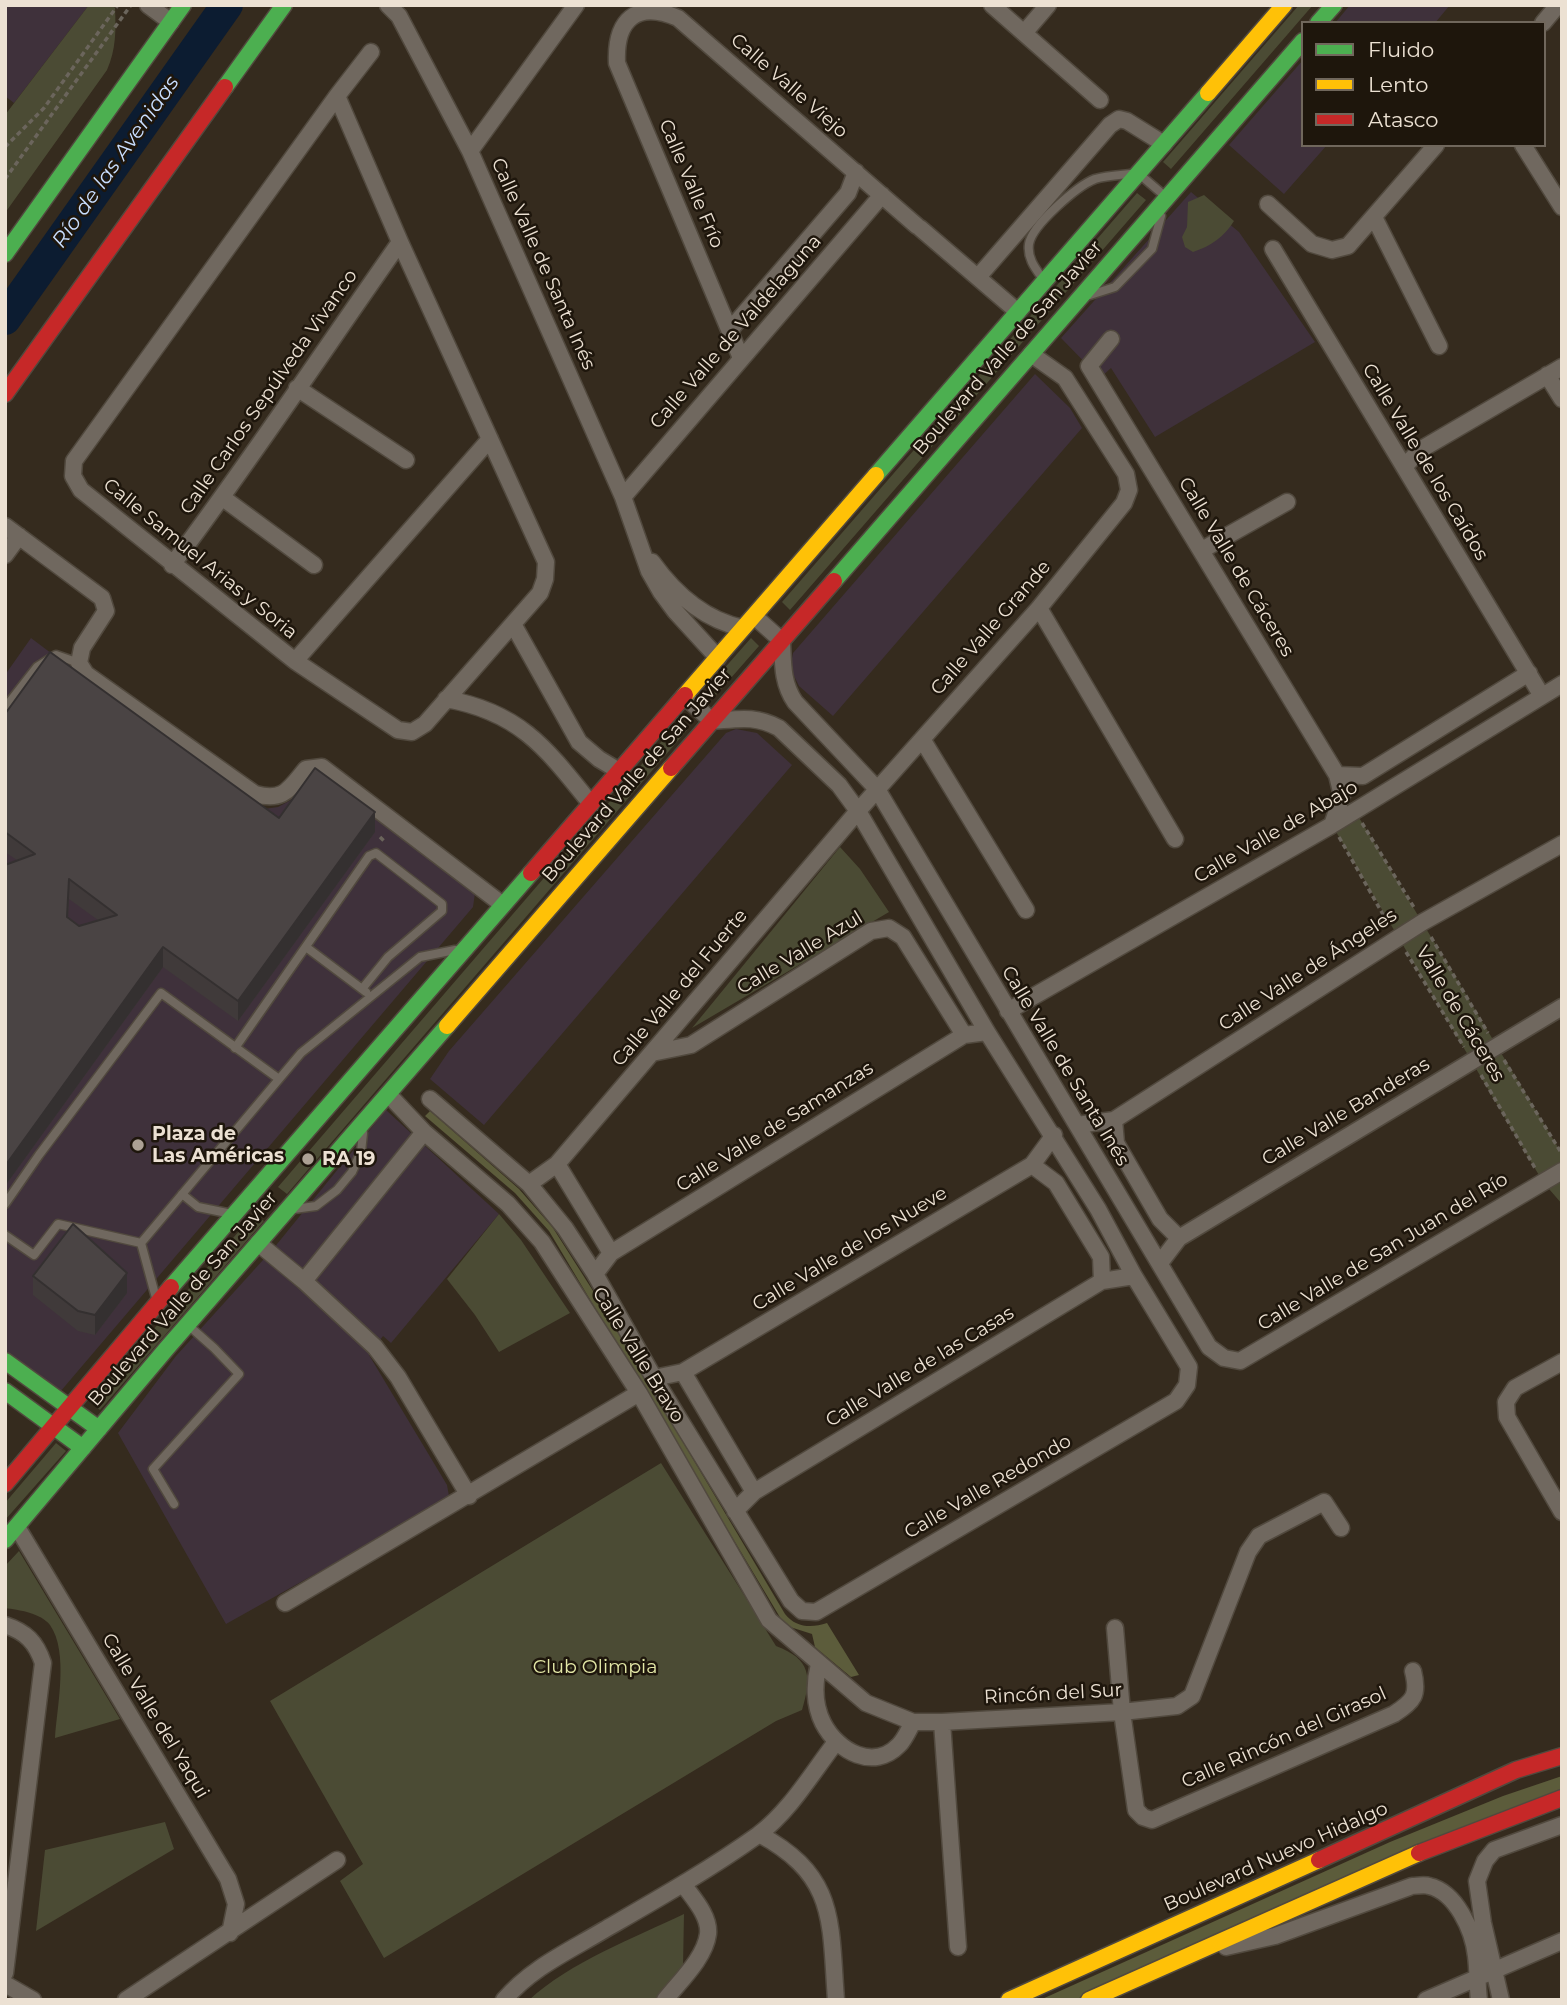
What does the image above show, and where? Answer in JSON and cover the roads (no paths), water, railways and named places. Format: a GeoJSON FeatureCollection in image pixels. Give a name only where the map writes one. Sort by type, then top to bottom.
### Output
{"type":"FeatureCollection","features":[{"type":"Feature","properties":{"kind":"main road"},"geometry":{"type":"LineString","coordinates":[[5,254],[183,5]]}},
{"type":"Feature","properties":{"kind":"main road"},"geometry":{"type":"LineString","coordinates":[[5,394],[284,5]]}},
{"type":"Feature","properties":{"kind":"main road","name":"Boulevard Valle de San Javier"},"geometry":{"type":"LineString","coordinates":[[5,1541],[258,1243],[272,1204],[467,947],[1284,5]]}},
{"type":"Feature","properties":{"kind":"main road"},"geometry":{"type":"LineString","coordinates":[[1320,21],[1334,5]]}},
{"type":"Feature","properties":{"kind":"main road","name":"Boulevard Valle de San Javier"},"geometry":{"type":"LineString","coordinates":[[5,1484],[234,1215],[272,1204],[364,1121],[1301,43]]}},
{"type":"Feature","properties":{"kind":"main road"},"geometry":{"type":"LineString","coordinates":[[5,1361],[99,1429]]}},
{"type":"Feature","properties":{"kind":"main road"},"geometry":{"type":"LineString","coordinates":[[5,1391],[83,1448]]}},
{"type":"Feature","properties":{"kind":"main road","name":"Boulevard Nuevo Hidalgo"},"geometry":{"type":"LineString","coordinates":[[1009,2000],[1516,1770],[1562,1756]]}},
{"type":"Feature","properties":{"kind":"main road"},"geometry":{"type":"LineString","coordinates":[[1090,2000],[1443,1842],[1562,1798]]}},
{"type":"Feature","properties":{"kind":"street"},"geometry":{"type":"LineString","coordinates":[[148,5],[171,22]]}},
{"type":"Feature","properties":{"kind":"street"},"geometry":{"type":"LineString","coordinates":[[470,151],[576,5]]}},
{"type":"Feature","properties":{"kind":"street"},"geometry":{"type":"LineString","coordinates":[[992,5],[1100,100]]}},
{"type":"Feature","properties":{"kind":"street"},"geometry":{"type":"LineString","coordinates":[[1024,33],[1048,5]]}},
{"type":"Feature","properties":{"kind":"street"},"geometry":{"type":"LineString","coordinates":[[1545,21],[1558,5]]}},
{"type":"Feature","properties":{"kind":"street","name":"Calle Valle Viejo"},"geometry":{"type":"LineString","coordinates":[[624,24],[642,10],[661,8],[678,18],[1018,312]]}},
{"type":"Feature","properties":{"kind":"street","name":"Calle Valle de Santa Inés"},"geometry":{"type":"LineString","coordinates":[[398,9],[470,151],[623,497],[649,572],[688,626],[718,658]]}},
{"type":"Feature","properties":{"kind":"street","name":"Calle Valle Frío"},"geometry":{"type":"LineString","coordinates":[[624,24],[616,42],[617,63],[741,358]]}},
{"type":"Feature","properties":{"kind":"street","name":"Calle Samuel Arias y Soria"},"geometry":{"type":"LineString","coordinates":[[337,96],[400,242],[546,562],[545,579],[540,593],[425,724],[412,732],[398,730],[295,661],[80,490],[73,476],[74,461],[337,96],[371,52]]}},
{"type":"Feature","properties":{"kind":"street"},"geometry":{"type":"LineString","coordinates":[[978,277],[1110,125],[1119,119],[1127,121],[1164,144]]}},
{"type":"Feature","properties":{"kind":"street"},"geometry":{"type":"LineString","coordinates":[[1268,204],[1312,244],[1332,250],[1348,246],[1434,147]]}},
{"type":"Feature","properties":{"kind":"street"},"geometry":{"type":"LineString","coordinates":[[1524,147],[1562,207]]}},
{"type":"Feature","properties":{"kind":"street","name":"Calle Valle de Valdelaguna"},"geometry":{"type":"LineString","coordinates":[[730,330],[848,193],[856,172]]}},
{"type":"Feature","properties":{"kind":"street","name":"Calle Valle de Valdelaguna"},"geometry":{"type":"LineString","coordinates":[[623,497],[882,195]]}},
{"type":"Feature","properties":{"kind":"street"},"geometry":{"type":"LineString","coordinates":[[1374,217],[1439,346]]}},
{"type":"Feature","properties":{"kind":"street","name":"Calle Carlos Sepúlveda Vivanco"},"geometry":{"type":"LineString","coordinates":[[172,565],[223,498],[400,242]]}},
{"type":"Feature","properties":{"kind":"street","name":"Calle Valle de los Caídos"},"geometry":{"type":"LineString","coordinates":[[1273,249],[1542,696]]}},
{"type":"Feature","properties":{"kind":"street","name":"Calle Valle de Cáceres"},"geometry":{"type":"LineString","coordinates":[[1111,339],[1089,366],[1337,775],[1342,796],[1332,825]]}},
{"type":"Feature","properties":{"kind":"street","name":"Calle Valle Grande"},"geometry":{"type":"LineString","coordinates":[[877,789],[1039,608],[1124,503],[1129,490],[1126,474],[1065,378],[1031,354]]}},
{"type":"Feature","properties":{"kind":"street"},"geometry":{"type":"LineString","coordinates":[[1404,467],[1420,450],[1562,367]]}},
{"type":"Feature","properties":{"kind":"street"},"geometry":{"type":"LineString","coordinates":[[1547,375],[1562,400]]}},
{"type":"Feature","properties":{"kind":"street"},"geometry":{"type":"LineString","coordinates":[[297,388],[406,460]]}},
{"type":"Feature","properties":{"kind":"street"},"geometry":{"type":"LineString","coordinates":[[295,661],[490,439]]}},
{"type":"Feature","properties":{"kind":"street"},"geometry":{"type":"LineString","coordinates":[[223,498],[314,565]]}},
{"type":"Feature","properties":{"kind":"street"},"geometry":{"type":"LineString","coordinates":[[1202,550],[1287,502]]}},
{"type":"Feature","properties":{"kind":"street"},"geometry":{"type":"LineString","coordinates":[[5,526],[102,597],[106,611],[82,648],[79,663],[86,674],[256,794],[271,798],[286,792],[306,769],[322,767],[503,905]]}},
{"type":"Feature","properties":{"kind":"street"},"geometry":{"type":"LineString","coordinates":[[5,555],[19,536]]}},
{"type":"Feature","properties":{"kind":"street","name":"Calle Valle de Santa Inés"},"geometry":{"type":"LineString","coordinates":[[643,549],[671,584],[698,610],[712,619],[749,622],[782,641],[783,679],[795,702],[877,789],[1209,1347],[1224,1359]]}},
{"type":"Feature","properties":{"kind":"street"},"geometry":{"type":"LineString","coordinates":[[1039,608],[1175,839]]}},
{"type":"Feature","properties":{"kind":"street"},"geometry":{"type":"LineString","coordinates":[[513,624],[576,738],[587,750],[619,771]]}},
{"type":"Feature","properties":{"kind":"street","name":"Calle Valle de Abajo"},"geometry":{"type":"LineString","coordinates":[[1337,775],[1363,776],[1529,673]]}},
{"type":"Feature","properties":{"kind":"street","name":"Calle Valle de Abajo"},"geometry":{"type":"LineString","coordinates":[[1008,1011],[1332,825],[1562,684]]}},
{"type":"Feature","properties":{"kind":"street"},"geometry":{"type":"LineString","coordinates":[[684,696],[712,721],[759,718],[779,728],[839,785],[858,811],[987,1032],[1054,1135],[1134,1276]]}},
{"type":"Feature","properties":{"kind":"street"},"geometry":{"type":"LineString","coordinates":[[446,699],[473,704],[520,727],[560,765],[591,804]]}},
{"type":"Feature","properties":{"kind":"street"},"geometry":{"type":"LineString","coordinates":[[922,739],[1027,910]]}},
{"type":"Feature","properties":{"kind":"street","name":"Calle Valle del Fuerte"},"geometry":{"type":"LineString","coordinates":[[529,1184],[557,1164],[877,789]]}},
{"type":"Feature","properties":{"kind":"street","name":"Calle Valle de Ángeles"},"geometry":{"type":"LineString","coordinates":[[1077,1125],[1114,1120],[1397,938],[1562,844]]}},
{"type":"Feature","properties":{"kind":"street","name":"Calle Valle Azul"},"geometry":{"type":"LineString","coordinates":[[652,1053],[691,1045],[871,931],[889,928],[903,937],[964,1035]]}},
{"type":"Feature","properties":{"kind":"street","name":"Calle Valle Banderas"},"geometry":{"type":"LineString","coordinates":[[1160,1263],[1179,1238],[1562,1007]]}},
{"type":"Feature","properties":{"kind":"street","name":"Calle Valle de Samanzas"},"geometry":{"type":"LineString","coordinates":[[595,1274],[611,1254],[964,1035],[987,1032]]}},
{"type":"Feature","properties":{"kind":"street","name":"Calle Valle Bravo"},"geometry":{"type":"LineString","coordinates":[[388,1094],[424,1132],[508,1204],[542,1242],[639,1393],[769,1620],[866,1703]]}},
{"type":"Feature","properties":{"kind":"street","name":"Calle Valle Bravo"},"geometry":{"type":"LineString","coordinates":[[430,1099],[529,1184],[565,1228],[735,1511],[791,1601],[802,1611]]}},
{"type":"Feature","properties":{"kind":"street"},"geometry":{"type":"LineString","coordinates":[[1114,1120],[1116,1143],[1160,1219],[1179,1238]]}},
{"type":"Feature","properties":{"kind":"street"},"geometry":{"type":"LineString","coordinates":[[304,1281],[424,1132]]}},
{"type":"Feature","properties":{"kind":"street","name":"Calle Valle de los Nueve"},"geometry":{"type":"LineString","coordinates":[[654,1378],[683,1372],[1032,1165],[1054,1135]]}},
{"type":"Feature","properties":{"kind":"street"},"geometry":{"type":"LineString","coordinates":[[557,1164],[611,1254]]}},
{"type":"Feature","properties":{"kind":"street"},"geometry":{"type":"LineString","coordinates":[[1032,1165],[1056,1183],[1101,1257],[1102,1281]]}},
{"type":"Feature","properties":{"kind":"street","name":"Calle Valle de San Juan del Río"},"geometry":{"type":"LineString","coordinates":[[1224,1359],[1240,1361],[1562,1171]]}},
{"type":"Feature","properties":{"kind":"street"},"geometry":{"type":"LineString","coordinates":[[1098,1209],[1119,1197]]}},
{"type":"Feature","properties":{"kind":"street"},"geometry":{"type":"LineString","coordinates":[[258,1243],[304,1281],[375,1347],[398,1377],[468,1496]]}},
{"type":"Feature","properties":{"kind":"street","name":"Calle Valle de las Casas"},"geometry":{"type":"LineString","coordinates":[[735,1511],[754,1492],[1102,1281],[1134,1276]]}},
{"type":"Feature","properties":{"kind":"street","name":"Calle Valle Redondo"},"geometry":{"type":"LineString","coordinates":[[802,1611],[816,1612],[1175,1401],[1188,1385],[1189,1367],[1134,1276]]}},
{"type":"Feature","properties":{"kind":"street"},"geometry":{"type":"LineString","coordinates":[[1562,1362],[1515,1388],[1506,1402],[1507,1417],[1562,1512]]}},
{"type":"Feature","properties":{"kind":"street"},"geometry":{"type":"LineString","coordinates":[[683,1372],[754,1492]]}},
{"type":"Feature","properties":{"kind":"street"},"geometry":{"type":"LineString","coordinates":[[285,1603],[639,1393]]}},
{"type":"Feature","properties":{"kind":"street","name":"Rincón del Sur"},"geometry":{"type":"LineString","coordinates":[[866,1703],[913,1722],[1122,1712],[1177,1706],[1192,1696],[1248,1552],[1259,1536],[1324,1502],[1341,1528]]}},
{"type":"Feature","properties":{"kind":"street","name":"Calle Valle del Yaqui"},"geometry":{"type":"LineString","coordinates":[[17,1527],[228,1879],[236,1904],[230,1933]]}},
{"type":"Feature","properties":{"kind":"street"},"geometry":{"type":"LineString","coordinates":[[5,1625],[19,1629],[31,1638],[43,1663],[12,1854],[5,1973]]}},
{"type":"Feature","properties":{"kind":"street"},"geometry":{"type":"LineString","coordinates":[[1115,1628],[1122,1712]]}},
{"type":"Feature","properties":{"kind":"street"},"geometry":{"type":"LineString","coordinates":[[819,1664],[814,1684],[823,1722],[836,1742],[861,1758],[882,1758],[900,1745],[913,1722]]}},
{"type":"Feature","properties":{"kind":"street","name":"Calle Rincón del Girasol"},"geometry":{"type":"LineString","coordinates":[[1122,1712],[1136,1810],[1143,1817],[1152,1820],[1394,1714],[1410,1703],[1417,1687],[1413,1671]]}},
{"type":"Feature","properties":{"kind":"street"},"geometry":{"type":"LineString","coordinates":[[942,1722],[958,1947]]}},
{"type":"Feature","properties":{"kind":"street"},"geometry":{"type":"LineString","coordinates":[[504,2000],[516,1986],[539,1968],[683,1884],[759,1833],[778,1817],[836,1742]]}},
{"type":"Feature","properties":{"kind":"street"},"geometry":{"type":"LineString","coordinates":[[1479,2000],[1475,1949],[1477,1881],[1485,1861],[1494,1850],[1562,1825]]}},
{"type":"Feature","properties":{"kind":"street"},"geometry":{"type":"LineString","coordinates":[[759,1833],[785,1848],[807,1868],[822,1894],[830,1922],[836,2000]]}},
{"type":"Feature","properties":{"kind":"street"},"geometry":{"type":"LineString","coordinates":[[127,2000],[337,1860]]}},
{"type":"Feature","properties":{"kind":"street"},"geometry":{"type":"LineString","coordinates":[[665,2000],[700,1955],[708,1933],[701,1909],[683,1884]]}},
{"type":"Feature","properties":{"kind":"street"},"geometry":{"type":"LineString","coordinates":[[1189,1955],[1275,1936],[1412,1886],[1429,1885],[1452,1899],[1476,1925],[1495,1969],[1501,2000]]}},
{"type":"Feature","properties":{"kind":"street"},"geometry":{"type":"LineString","coordinates":[[1426,2000],[1562,1941]]}},
{"type":"Feature","properties":{"kind":"street"},"geometry":{"type":"LineString","coordinates":[[5,1984],[33,2000]]}},
{"type":"Feature","properties":{"kind":"lane"},"geometry":{"type":"LineString","coordinates":[[1044,282],[1029,259],[1029,242],[1036,230],[1076,188],[1096,178],[1139,173],[1167,197]]}},
{"type":"Feature","properties":{"kind":"lane"},"geometry":{"type":"LineString","coordinates":[[5,708],[37,667],[56,655],[79,663]]}},
{"type":"Feature","properties":{"kind":"lane"},"geometry":{"type":"LineString","coordinates":[[235,1048],[369,856],[376,853],[442,904],[442,911],[388,957],[362,989]]}},
{"type":"Feature","properties":{"kind":"lane"},"geometry":{"type":"LineString","coordinates":[[306,947],[372,995]]}},
{"type":"Feature","properties":{"kind":"lane"},"geometry":{"type":"LineString","coordinates":[[141,1243],[302,1053],[419,957],[467,947]]}},
{"type":"Feature","properties":{"kind":"lane"},"geometry":{"type":"LineString","coordinates":[[5,1204],[161,993],[279,1079]]}},
{"type":"Feature","properties":{"kind":"lane"},"geometry":{"type":"LineString","coordinates":[[272,1204],[316,1206],[337,1190],[352,1172],[361,1152],[364,1121]]}},
{"type":"Feature","properties":{"kind":"lane"},"geometry":{"type":"LineString","coordinates":[[181,1194],[198,1207],[234,1215]]}},
{"type":"Feature","properties":{"kind":"lane"},"geometry":{"type":"LineString","coordinates":[[5,1235],[34,1255],[58,1224],[141,1243]]}},
{"type":"Feature","properties":{"kind":"lane"},"geometry":{"type":"LineString","coordinates":[[141,1243],[157,1304]]}},
{"type":"Feature","properties":{"kind":"lane"},"geometry":{"type":"LineString","coordinates":[[174,1504],[153,1469],[239,1374],[188,1324]]}},
{"type":"Feature","properties":{"kind":"waterway","name":"Río de las Avenidas"},"geometry":{"type":"LineString","coordinates":[[5,319],[227,5]]}},
{"type":"Feature","properties":{"kind":"place","name":"Plaza de Las Américas"},"geometry":{"type":"Point","coordinates":[138,1145]}},
{"type":"Feature","properties":{"kind":"place","name":"RA 19"},"geometry":{"type":"Point","coordinates":[308,1159]}},
{"type":"Feature","properties":{"kind":"park label","name":"Club Olimpia"},"geometry":{"type":"Point","coordinates":[595,1667]}}]}
